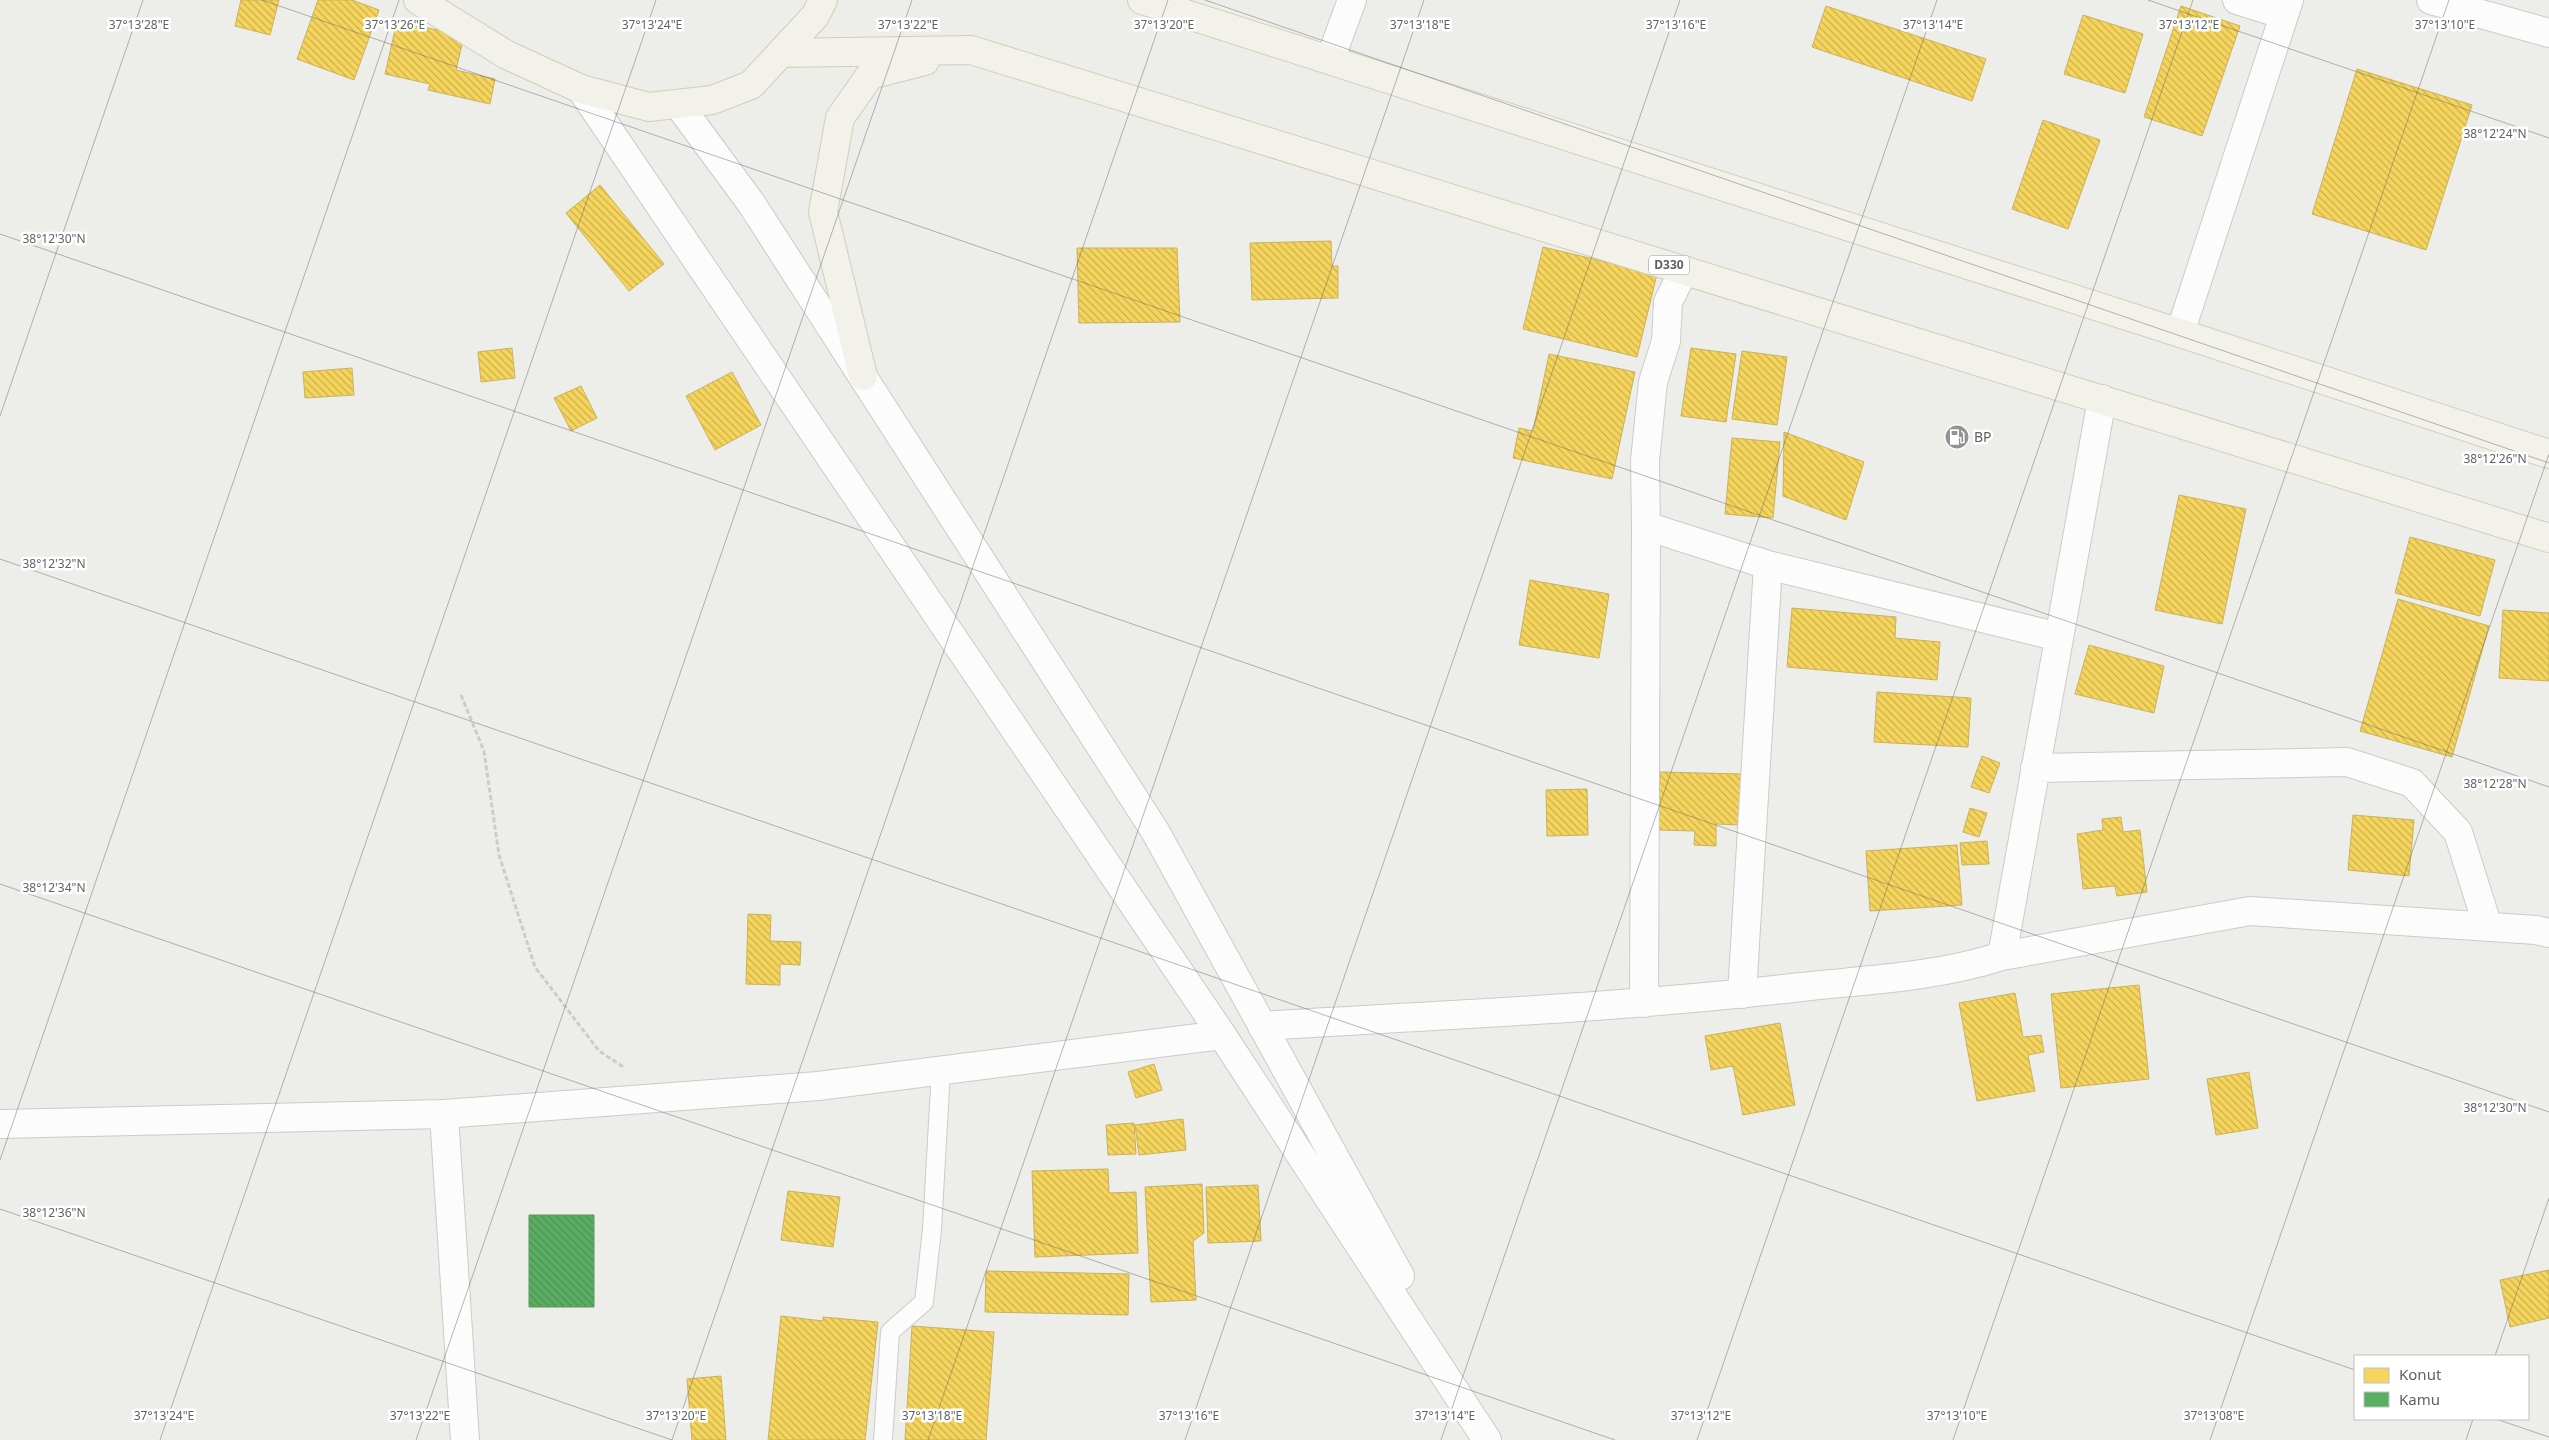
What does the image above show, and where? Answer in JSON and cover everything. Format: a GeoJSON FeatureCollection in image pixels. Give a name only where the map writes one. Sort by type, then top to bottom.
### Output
{"type":"FeatureCollection","features":[{"type":"Feature","properties":{"kind":"main road"},"geometry":{"type":"LineString","coordinates":[[418,0],[507,55],[581,89],[649,107],[712,100],[751,85],[815,16],[823,0]]}},
{"type":"Feature","properties":{"kind":"main road"},"geometry":{"type":"LineString","coordinates":[[1142,0],[2180,333],[2549,454]]}},
{"type":"Feature","properties":{"kind":"main road"},"geometry":{"type":"LineString","coordinates":[[862,376],[823,212],[840,118],[870,75],[971,50]]}},
{"type":"Feature","properties":{"kind":"main road","name":"D330"},"geometry":{"type":"LineString","coordinates":[[781,53],[971,50],[2549,538]]}},
{"type":"Feature","properties":{"kind":"street"},"geometry":{"type":"LineString","coordinates":[[1330,60],[1352,0]]}},
{"type":"Feature","properties":{"kind":"street"},"geometry":{"type":"LineString","coordinates":[[2180,333],[2287,7],[2237,0]]}},
{"type":"Feature","properties":{"kind":"street"},"geometry":{"type":"LineString","coordinates":[[2431,0],[2549,33]]}},
{"type":"Feature","properties":{"kind":"street"},"geometry":{"type":"LineString","coordinates":[[581,89],[1222,1035],[1488,1440]]}},
{"type":"Feature","properties":{"kind":"street"},"geometry":{"type":"LineString","coordinates":[[678,104],[750,203],[1155,831],[1488,1440]]}},
{"type":"Feature","properties":{"kind":"street"},"geometry":{"type":"LineString","coordinates":[[1644,1003],[1645,461],[1653,382],[1666,341],[1668,302],[1684,270]]}},
{"type":"Feature","properties":{"kind":"street"},"geometry":{"type":"LineString","coordinates":[[2002,956],[2102,399]]}},
{"type":"Feature","properties":{"kind":"street"},"geometry":{"type":"LineString","coordinates":[[1646,526],[1768,565],[2059,637]]}},
{"type":"Feature","properties":{"kind":"street"},"geometry":{"type":"LineString","coordinates":[[1742,994],[1768,565]]}},
{"type":"Feature","properties":{"kind":"street"},"geometry":{"type":"LineString","coordinates":[[2036,768],[2347,762],[2412,783],[2458,832],[2488,927]]}},
{"type":"Feature","properties":{"kind":"street"},"geometry":{"type":"LineString","coordinates":[[1262,1026],[1644,1003],[1742,994],[1964,968],[2002,956],[2250,911],[2488,927],[2549,934]]}},
{"type":"Feature","properties":{"kind":"street"},"geometry":{"type":"LineString","coordinates":[[0,1124],[444,1114],[818,1086],[1222,1035]]}},
{"type":"Feature","properties":{"kind":"street"},"geometry":{"type":"LineString","coordinates":[[444,1114],[465,1440]]}},
{"type":"Feature","properties":{"kind":"lane"},"geometry":{"type":"LineString","coordinates":[[884,1440],[890,1332],[924,1302],[932,1229],[941,1070]]}},
{"type":"Feature","properties":{"kind":"path"},"geometry":{"type":"LineString","coordinates":[[461,695],[484,751],[499,855],[535,967],[599,1051],[666,1097]]}},
{"type":"Feature","properties":{"kind":"building: Konut"},"geometry":{"type":"Polygon","coordinates":[[[241,0],[279,0],[270,35],[235,26],[241,0]]]}},
{"type":"Feature","properties":{"kind":"building: Konut"},"geometry":{"type":"Polygon","coordinates":[[[318,0],[352,0],[379,10],[354,80],[297,59],[318,0]]]}},
{"type":"Feature","properties":{"kind":"building: Konut"},"geometry":{"type":"Polygon","coordinates":[[[1826,6],[1986,59],[1972,101],[1812,47],[1826,6]]]}},
{"type":"Feature","properties":{"kind":"building: Konut"},"geometry":{"type":"Polygon","coordinates":[[[2181,6],[2240,26],[2202,136],[2144,117],[2181,6]]]}},
{"type":"Feature","properties":{"kind":"building: Konut"},"geometry":{"type":"Polygon","coordinates":[[[2083,15],[2143,34],[2125,93],[2064,74],[2083,15]]]}},
{"type":"Feature","properties":{"kind":"building: Konut"},"geometry":{"type":"Polygon","coordinates":[[[397,21],[464,36],[456,70],[495,79],[490,104],[428,90],[430,84],[385,74],[397,21]]]}},
{"type":"Feature","properties":{"kind":"building: Konut"},"geometry":{"type":"Polygon","coordinates":[[[2357,69],[2472,105],[2426,250],[2312,214],[2357,69]]]}},
{"type":"Feature","properties":{"kind":"building: Konut"},"geometry":{"type":"Polygon","coordinates":[[[2043,120],[2100,140],[2068,229],[2012,209],[2043,120]]]}},
{"type":"Feature","properties":{"kind":"building: Konut"},"geometry":{"type":"Polygon","coordinates":[[[600,185],[664,264],[629,291],[566,213],[600,185]]]}},
{"type":"Feature","properties":{"kind":"building: Konut"},"geometry":{"type":"Polygon","coordinates":[[[1331,241],[1332,266],[1338,266],[1338,298],[1252,300],[1250,243],[1331,241]]]}},
{"type":"Feature","properties":{"kind":"building: Konut"},"geometry":{"type":"Polygon","coordinates":[[[1543,247],[1657,274],[1637,357],[1523,329],[1543,247]]]}},
{"type":"Feature","properties":{"kind":"building: Konut"},"geometry":{"type":"Polygon","coordinates":[[[1077,248],[1177,248],[1180,322],[1079,323],[1077,248]]]}},
{"type":"Feature","properties":{"kind":"building: Konut"},"geometry":{"type":"Polygon","coordinates":[[[512,348],[515,378],[481,382],[478,352],[512,348]]]}},
{"type":"Feature","properties":{"kind":"building: Konut"},"geometry":{"type":"Polygon","coordinates":[[[1691,348],[1736,354],[1726,422],[1681,416],[1691,348]]]}},
{"type":"Feature","properties":{"kind":"building: Konut"},"geometry":{"type":"Polygon","coordinates":[[[1742,351],[1787,357],[1777,425],[1732,419],[1742,351]]]}},
{"type":"Feature","properties":{"kind":"building: Konut"},"geometry":{"type":"Polygon","coordinates":[[[1549,354],[1635,372],[1612,479],[1513,458],[1519,428],[1533,431],[1549,354]]]}},
{"type":"Feature","properties":{"kind":"building: Konut"},"geometry":{"type":"Polygon","coordinates":[[[352,368],[354,395],[305,398],[303,372],[352,368]]]}},
{"type":"Feature","properties":{"kind":"building: Konut"},"geometry":{"type":"Polygon","coordinates":[[[732,372],[761,425],[715,450],[686,396],[732,372]]]}},
{"type":"Feature","properties":{"kind":"building: Konut"},"geometry":{"type":"Polygon","coordinates":[[[581,386],[597,418],[571,431],[554,398],[581,386]]]}},
{"type":"Feature","properties":{"kind":"building: Konut"},"geometry":{"type":"Polygon","coordinates":[[[1784,432],[1864,462],[1846,520],[1783,496],[1784,432]]]}},
{"type":"Feature","properties":{"kind":"building: Konut"},"geometry":{"type":"Polygon","coordinates":[[[1732,438],[1780,442],[1773,518],[1725,514],[1732,438]]]}},
{"type":"Feature","properties":{"kind":"building: Konut"},"geometry":{"type":"Polygon","coordinates":[[[2179,495],[2246,509],[2222,624],[2155,610],[2179,495]]]}},
{"type":"Feature","properties":{"kind":"building: Konut"},"geometry":{"type":"Polygon","coordinates":[[[2410,537],[2495,560],[2480,616],[2395,593],[2410,537]]]}},
{"type":"Feature","properties":{"kind":"building: Konut"},"geometry":{"type":"Polygon","coordinates":[[[1530,580],[1609,594],[1599,658],[1519,645],[1530,580]]]}},
{"type":"Feature","properties":{"kind":"building: Konut"},"geometry":{"type":"Polygon","coordinates":[[[2398,599],[2489,626],[2452,757],[2360,731],[2398,599]]]}},
{"type":"Feature","properties":{"kind":"building: Konut"},"geometry":{"type":"Polygon","coordinates":[[[1792,608],[1896,617],[1895,638],[1940,642],[1937,680],[1787,667],[1792,608]]]}},
{"type":"Feature","properties":{"kind":"building: Konut"},"geometry":{"type":"Polygon","coordinates":[[[2503,610],[2549,613],[2549,681],[2499,678],[2503,610]]]}},
{"type":"Feature","properties":{"kind":"building: Konut"},"geometry":{"type":"Polygon","coordinates":[[[2089,645],[2164,666],[2154,713],[2075,694],[2089,645]]]}},
{"type":"Feature","properties":{"kind":"building: Konut"},"geometry":{"type":"Polygon","coordinates":[[[1877,692],[1971,698],[1968,747],[1874,742],[1877,692]]]}},
{"type":"Feature","properties":{"kind":"building: Konut"},"geometry":{"type":"Polygon","coordinates":[[[1982,756],[2000,763],[1989,793],[1971,787],[1982,756]]]}},
{"type":"Feature","properties":{"kind":"building: Konut"},"geometry":{"type":"Polygon","coordinates":[[[1660,772],[1742,774],[1740,825],[1716,824],[1716,846],[1694,845],[1695,831],[1658,830],[1660,772]]]}},
{"type":"Feature","properties":{"kind":"building: Konut"},"geometry":{"type":"Polygon","coordinates":[[[1587,789],[1588,835],[1547,836],[1546,790],[1587,789]]]}},
{"type":"Feature","properties":{"kind":"building: Konut"},"geometry":{"type":"Polygon","coordinates":[[[1970,808],[1987,813],[1979,837],[1963,832],[1970,808]]]}},
{"type":"Feature","properties":{"kind":"building: Konut"},"geometry":{"type":"Polygon","coordinates":[[[2353,815],[2414,820],[2409,876],[2348,870],[2353,815]]]}},
{"type":"Feature","properties":{"kind":"building: Konut"},"geometry":{"type":"Polygon","coordinates":[[[2121,817],[2123,832],[2140,830],[2147,892],[2117,896],[2115,886],[2083,889],[2077,834],[2103,830],[2102,819],[2121,817]]]}},
{"type":"Feature","properties":{"kind":"building: Konut"},"geometry":{"type":"Polygon","coordinates":[[[1987,841],[1989,864],[1962,865],[1960,843],[1987,841]]]}},
{"type":"Feature","properties":{"kind":"building: Konut"},"geometry":{"type":"Polygon","coordinates":[[[1957,845],[1962,905],[1870,911],[1866,851],[1957,845]]]}},
{"type":"Feature","properties":{"kind":"building: Konut"},"geometry":{"type":"Polygon","coordinates":[[[748,914],[771,915],[770,941],[801,942],[800,965],[780,964],[780,985],[746,984],[748,914]]]}},
{"type":"Feature","properties":{"kind":"building: Konut"},"geometry":{"type":"Polygon","coordinates":[[[2139,985],[2149,1079],[2061,1088],[2051,994],[2139,985]]]}},
{"type":"Feature","properties":{"kind":"building: Konut"},"geometry":{"type":"Polygon","coordinates":[[[2015,993],[2023,1037],[2041,1035],[2044,1052],[2028,1055],[2035,1091],[1977,1101],[1959,1003],[2015,993]]]}},
{"type":"Feature","properties":{"kind":"building: Konut"},"geometry":{"type":"Polygon","coordinates":[[[1780,1023],[1795,1105],[1743,1115],[1733,1066],[1711,1070],[1705,1036],[1780,1023]]]}},
{"type":"Feature","properties":{"kind":"building: Konut"},"geometry":{"type":"Polygon","coordinates":[[[1154,1064],[1162,1090],[1136,1098],[1128,1072],[1154,1064]]]}},
{"type":"Feature","properties":{"kind":"building: Konut"},"geometry":{"type":"Polygon","coordinates":[[[2249,1072],[2258,1128],[2216,1135],[2207,1079],[2249,1072]]]}},
{"type":"Feature","properties":{"kind":"building: Konut"},"geometry":{"type":"Polygon","coordinates":[[[1183,1119],[1186,1150],[1139,1155],[1135,1125],[1183,1119]]]}},
{"type":"Feature","properties":{"kind":"building: Konut"},"geometry":{"type":"Polygon","coordinates":[[[1134,1123],[1136,1154],[1108,1155],[1106,1125],[1134,1123]]]}},
{"type":"Feature","properties":{"kind":"building: Konut"},"geometry":{"type":"Polygon","coordinates":[[[1108,1169],[1109,1193],[1136,1192],[1138,1253],[1035,1257],[1032,1171],[1108,1169]]]}},
{"type":"Feature","properties":{"kind":"building: Konut"},"geometry":{"type":"Polygon","coordinates":[[[1202,1184],[1204,1233],[1193,1241],[1196,1300],[1151,1302],[1145,1187],[1202,1184]]]}},
{"type":"Feature","properties":{"kind":"building: Konut"},"geometry":{"type":"Polygon","coordinates":[[[1258,1185],[1261,1241],[1208,1243],[1206,1187],[1258,1185]]]}},
{"type":"Feature","properties":{"kind":"building: Konut"},"geometry":{"type":"Polygon","coordinates":[[[788,1191],[840,1197],[833,1247],[781,1240],[788,1191]]]}},
{"type":"Feature","properties":{"kind":"building: Konut"},"geometry":{"type":"Polygon","coordinates":[[[2549,1270],[2549,1318],[2510,1327],[2500,1280],[2549,1270]]]}},
{"type":"Feature","properties":{"kind":"building: Konut"},"geometry":{"type":"Polygon","coordinates":[[[986,1271],[1129,1274],[1128,1315],[985,1312],[986,1271]]]}},
{"type":"Feature","properties":{"kind":"building: Konut"},"geometry":{"type":"Polygon","coordinates":[[[781,1316],[823,1321],[823,1317],[878,1322],[865,1440],[768,1440],[781,1316]]]}},
{"type":"Feature","properties":{"kind":"building: Konut"},"geometry":{"type":"Polygon","coordinates":[[[912,1326],[994,1332],[986,1440],[905,1440],[912,1326]]]}},
{"type":"Feature","properties":{"kind":"building: Konut"},"geometry":{"type":"Polygon","coordinates":[[[721,1376],[726,1440],[692,1440],[687,1379],[721,1376]]]}},
{"type":"Feature","properties":{"kind":"building: Kamu"},"geometry":{"type":"Polygon","coordinates":[[[529,1215],[594,1215],[594,1307],[529,1307],[529,1215]]]}},
{"type":"Feature","properties":{"kind":"place","name":"BP"},"geometry":{"type":"Point","coordinates":[1957,437]}}]}
